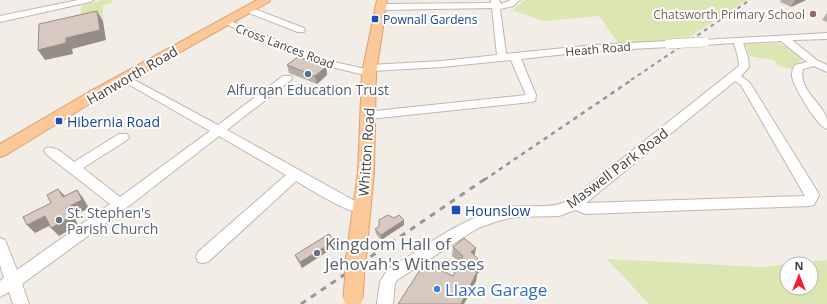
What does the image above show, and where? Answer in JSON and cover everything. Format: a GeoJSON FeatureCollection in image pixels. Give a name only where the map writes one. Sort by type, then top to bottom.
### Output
{"type":"FeatureCollection","features":[{"type":"Feature","properties":{"kind":"main road","name":"Hanworth Road"},"geometry":{"type":"LineString","coordinates":[[0,151],[125,78],[265,0]]}},
{"type":"Feature","properties":{"kind":"main road","name":"Whitton Road"},"geometry":{"type":"LineString","coordinates":[[352,301],[362,209],[369,114],[370,71],[381,3]]}},
{"type":"Feature","properties":{"kind":"street"},"geometry":{"type":"LineString","coordinates":[[0,19],[90,0]]}},
{"type":"Feature","properties":{"kind":"street"},"geometry":{"type":"LineString","coordinates":[[381,3],[496,3],[509,6],[516,0]]}},
{"type":"Feature","properties":{"kind":"street"},"geometry":{"type":"LineString","coordinates":[[496,3],[502,58]]}},
{"type":"Feature","properties":{"kind":"street"},"geometry":{"type":"LineString","coordinates":[[247,9],[302,30]]}},
{"type":"Feature","properties":{"kind":"street","name":"Cross Lances Road"},"geometry":{"type":"LineString","coordinates":[[225,22],[322,62],[370,71]]}},
{"type":"Feature","properties":{"kind":"street","name":"Heath Road"},"geometry":{"type":"LineString","coordinates":[[370,71],[384,68],[515,57],[594,48],[827,36]]}},
{"type":"Feature","properties":{"kind":"street"},"geometry":{"type":"LineString","coordinates":[[784,39],[815,63],[827,69]]}},
{"type":"Feature","properties":{"kind":"street","name":"Maswell Park Road"},"geometry":{"type":"LineString","coordinates":[[385,304],[388,282],[392,275],[473,224],[506,213],[559,211],[575,204],[735,76],[744,67],[743,57],[737,40]]}},
{"type":"Feature","properties":{"kind":"street"},"geometry":{"type":"LineString","coordinates":[[369,114],[532,100],[515,57]]}},
{"type":"Feature","properties":{"kind":"street"},"geometry":{"type":"LineString","coordinates":[[815,63],[798,67],[796,70],[798,83],[827,125]]}},
{"type":"Feature","properties":{"kind":"street"},"geometry":{"type":"LineString","coordinates":[[575,204],[586,209],[809,201],[812,195],[808,188],[745,83],[735,76]]}},
{"type":"Feature","properties":{"kind":"street"},"geometry":{"type":"LineString","coordinates":[[125,78],[218,132],[348,204],[362,209]]}},
{"type":"Feature","properties":{"kind":"street"},"geometry":{"type":"LineString","coordinates":[[0,290],[120,205],[218,132],[287,78]]}},
{"type":"Feature","properties":{"kind":"street"},"geometry":{"type":"LineString","coordinates":[[74,168],[98,152],[113,145],[123,137]]}},
{"type":"Feature","properties":{"kind":"street"},"geometry":{"type":"LineString","coordinates":[[50,151],[120,205]]}},
{"type":"Feature","properties":{"kind":"street"},"geometry":{"type":"LineString","coordinates":[[204,257],[295,174]]}},
{"type":"Feature","properties":{"kind":"street"},"geometry":{"type":"LineString","coordinates":[[0,244],[21,304]]}},
{"type":"Feature","properties":{"kind":"green space"},"geometry":{"type":"Polygon","coordinates":[[[102,0],[112,0],[113,3],[103,5],[103,20],[81,25],[81,6],[102,0]]]}},
{"type":"Feature","properties":{"kind":"green space"},"geometry":{"type":"Polygon","coordinates":[[[525,0],[747,0],[685,40],[618,43],[599,16],[544,21],[512,10],[525,0]]]}},
{"type":"Feature","properties":{"kind":"green space"},"geometry":{"type":"Polygon","coordinates":[[[778,43],[786,46],[802,59],[792,69],[779,66],[773,60],[750,56],[745,44],[778,43]]]}},
{"type":"Feature","properties":{"kind":"green space"},"geometry":{"type":"Polygon","coordinates":[[[607,259],[761,267],[779,265],[779,296],[819,296],[819,261],[827,260],[827,304],[649,304],[607,259]]]}},
{"type":"Feature","properties":{"kind":"building"},"geometry":{"type":"Polygon","coordinates":[[[97,11],[100,30],[66,38],[66,43],[38,50],[39,24],[97,11]]]}},
{"type":"Feature","properties":{"kind":"building"},"geometry":{"type":"Polygon","coordinates":[[[298,57],[326,67],[315,76],[287,65],[298,57]]]}},
{"type":"Feature","properties":{"kind":"building"},"geometry":{"type":"Polygon","coordinates":[[[58,189],[63,197],[77,190],[82,200],[66,208],[71,217],[51,228],[45,216],[27,225],[23,217],[51,203],[47,195],[58,189]]]}},
{"type":"Feature","properties":{"kind":"building"},"geometry":{"type":"Polygon","coordinates":[[[388,215],[394,218],[399,215],[404,220],[381,235],[375,229],[379,226],[379,220],[388,215]]]}},
{"type":"Feature","properties":{"kind":"building"},"geometry":{"type":"Polygon","coordinates":[[[329,234],[335,241],[300,262],[295,255],[329,234]]]}},
{"type":"Feature","properties":{"kind":"building"},"geometry":{"type":"Polygon","coordinates":[[[464,238],[476,248],[471,252],[482,263],[473,270],[477,272],[461,304],[398,304],[425,262],[453,276],[463,256],[453,247],[464,238]]]}},
{"type":"Feature","properties":{"kind":"railway"},"geometry":{"type":"LineString","coordinates":[[631,80],[750,0]]}},
{"type":"Feature","properties":{"kind":"railway"},"geometry":{"type":"LineString","coordinates":[[484,180],[633,79]]}},
{"type":"Feature","properties":{"kind":"railway"},"geometry":{"type":"LineString","coordinates":[[301,304],[485,179]]}},
{"type":"Feature","properties":{"kind":"place","name":"Chatsworth Primary School"},"geometry":{"type":"Point","coordinates":[813,14]}},
{"type":"Feature","properties":{"kind":"place","name":"Pownall Gardens"},"geometry":{"type":"Point","coordinates":[375,19]}},
{"type":"Feature","properties":{"kind":"place","name":"Alfurqan Education Trust"},"geometry":{"type":"Point","coordinates":[308,74]}},
{"type":"Feature","properties":{"kind":"place","name":"Hibernia Road"},"geometry":{"type":"Point","coordinates":[59,121]}},
{"type":"Feature","properties":{"kind":"place","name":"Hounslow"},"geometry":{"type":"Point","coordinates":[456,210]}},
{"type":"Feature","properties":{"kind":"place","name":"St. Stephen's Parish Church"},"geometry":{"type":"Point","coordinates":[59,220]}},
{"type":"Feature","properties":{"kind":"place","name":"Kingdom Hall of Jehovah's Witnesses"},"geometry":{"type":"Point","coordinates":[317,253]}},
{"type":"Feature","properties":{"kind":"place","name":"Llaxa Garage"},"geometry":{"type":"Point","coordinates":[437,289]}}]}
